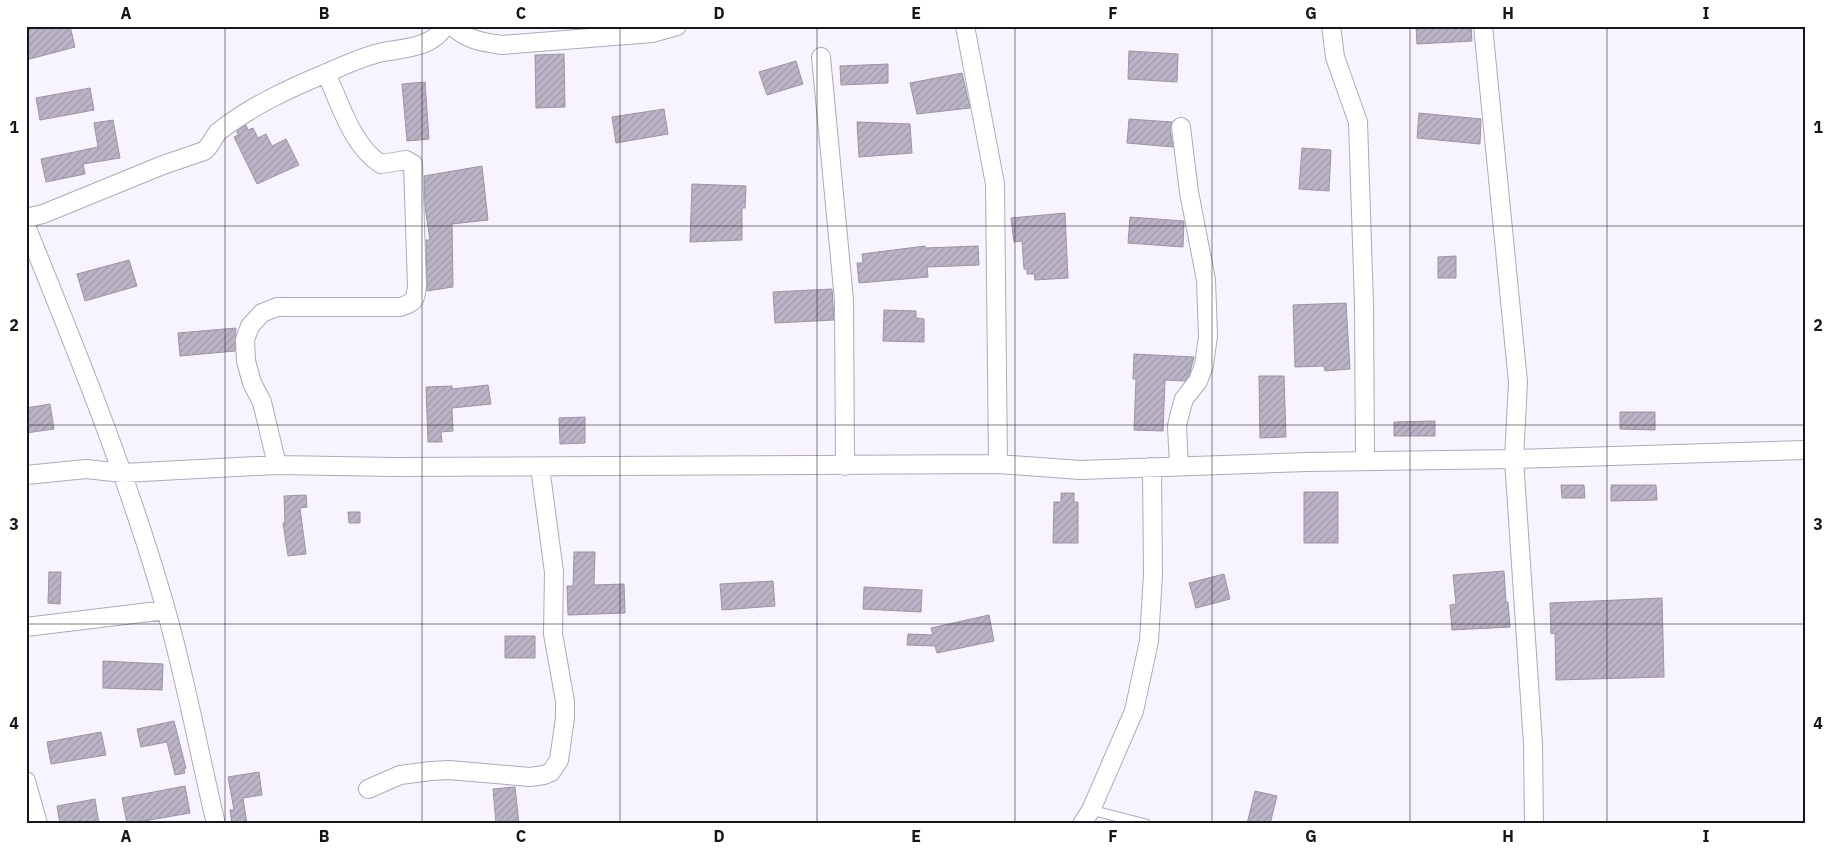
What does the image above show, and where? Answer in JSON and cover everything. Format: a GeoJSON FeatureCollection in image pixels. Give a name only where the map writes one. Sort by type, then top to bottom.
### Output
{"type":"FeatureCollection","features":[{"type":"Feature","properties":{"kind":"street"},"geometry":{"type":"LineString","coordinates":[[26,218],[43,214],[163,165],[204,151],[209,147],[218,132],[255,107],[302,83],[366,56],[413,48],[427,42],[442,32],[445,26]]}},
{"type":"Feature","properties":{"kind":"street"},"geometry":{"type":"LineString","coordinates":[[452,26],[461,34],[478,42],[502,44],[652,32],[676,26]]}},
{"type":"Feature","properties":{"kind":"street"},"geometry":{"type":"LineString","coordinates":[[965,26],[995,184],[998,464]]}},
{"type":"Feature","properties":{"kind":"street"},"geometry":{"type":"LineString","coordinates":[[1331,26],[1335,57],[1358,122],[1364,304],[1365,461]]}},
{"type":"Feature","properties":{"kind":"street"},"geometry":{"type":"LineString","coordinates":[[1483,26],[1518,382],[1514,459],[1533,744],[1534,824]]}},
{"type":"Feature","properties":{"kind":"street"},"geometry":{"type":"LineString","coordinates":[[821,56],[844,300],[845,466]]}},
{"type":"Feature","properties":{"kind":"street"},"geometry":{"type":"LineString","coordinates":[[277,465],[262,402],[252,383],[246,361],[245,340],[250,326],[262,313],[277,307],[400,307],[412,303],[416,298],[413,164],[406,160],[381,164],[367,153],[353,132],[326,73]]}},
{"type":"Feature","properties":{"kind":"street"},"geometry":{"type":"LineString","coordinates":[[1179,466],[1177,426],[1184,399],[1198,381],[1204,365],[1208,336],[1206,280],[1189,192],[1181,127]]}},
{"type":"Feature","properties":{"kind":"street"},"geometry":{"type":"LineString","coordinates":[[26,226],[75,346],[123,473],[166,610],[181,666],[216,824]]}},
{"type":"Feature","properties":{"kind":"street"},"geometry":{"type":"LineString","coordinates":[[26,475],[86,469],[123,473],[277,465],[540,467],[998,464],[1080,470],[1806,450]]}},
{"type":"Feature","properties":{"kind":"street"},"geometry":{"type":"LineString","coordinates":[[368,789],[400,775],[431,771],[449,770],[530,776],[544,775],[550,772],[559,760],[565,718],[565,700],[552,634],[554,572],[540,467]]}},
{"type":"Feature","properties":{"kind":"street"},"geometry":{"type":"LineString","coordinates":[[1086,817],[1134,711],[1149,641],[1153,574],[1152,468]]}},
{"type":"Feature","properties":{"kind":"street"},"geometry":{"type":"LineString","coordinates":[[26,627],[166,610]]}},
{"type":"Feature","properties":{"kind":"street"},"geometry":{"type":"LineString","coordinates":[[26,782],[38,824]]}},
{"type":"Feature","properties":{"kind":"lane"},"geometry":{"type":"LineString","coordinates":[[1086,817],[1146,824]]}},
{"type":"Feature","properties":{"kind":"building"},"geometry":{"type":"Polygon","coordinates":[[[26,26],[70,26],[75,47],[26,60],[26,26]]]}},
{"type":"Feature","properties":{"kind":"building"},"geometry":{"type":"Polygon","coordinates":[[[1416,26],[1471,26],[1472,41],[1417,44],[1416,26]]]}},
{"type":"Feature","properties":{"kind":"building"},"geometry":{"type":"Polygon","coordinates":[[[1129,51],[1178,54],[1177,82],[1128,79],[1129,51]]]}},
{"type":"Feature","properties":{"kind":"building"},"geometry":{"type":"Polygon","coordinates":[[[564,54],[565,107],[536,108],[535,55],[564,54]]]}},
{"type":"Feature","properties":{"kind":"building"},"geometry":{"type":"Polygon","coordinates":[[[796,61],[803,84],[767,95],[759,72],[796,61]]]}},
{"type":"Feature","properties":{"kind":"building"},"geometry":{"type":"Polygon","coordinates":[[[888,64],[888,83],[841,85],[840,66],[888,64]]]}},
{"type":"Feature","properties":{"kind":"building"},"geometry":{"type":"Polygon","coordinates":[[[962,73],[970,108],[917,114],[910,83],[962,73]]]}},
{"type":"Feature","properties":{"kind":"building"},"geometry":{"type":"Polygon","coordinates":[[[425,82],[429,139],[407,141],[402,84],[425,82]]]}},
{"type":"Feature","properties":{"kind":"building"},"geometry":{"type":"Polygon","coordinates":[[[90,88],[94,110],[40,120],[36,98],[90,88]]]}},
{"type":"Feature","properties":{"kind":"building"},"geometry":{"type":"Polygon","coordinates":[[[664,109],[668,134],[616,143],[612,117],[664,109]]]}},
{"type":"Feature","properties":{"kind":"building"},"geometry":{"type":"Polygon","coordinates":[[[1419,113],[1481,119],[1480,144],[1417,138],[1419,113]]]}},
{"type":"Feature","properties":{"kind":"building"},"geometry":{"type":"Polygon","coordinates":[[[1129,119],[1172,122],[1170,128],[1173,147],[1127,143],[1129,119]]]}},
{"type":"Feature","properties":{"kind":"building"},"geometry":{"type":"Polygon","coordinates":[[[113,120],[120,158],[83,164],[85,174],[46,182],[41,159],[98,147],[94,123],[113,120]]]}},
{"type":"Feature","properties":{"kind":"building"},"geometry":{"type":"Polygon","coordinates":[[[857,122],[910,124],[912,153],[859,157],[857,122]]]}},
{"type":"Feature","properties":{"kind":"building"},"geometry":{"type":"Polygon","coordinates":[[[246,125],[248,130],[253,128],[258,138],[266,134],[272,146],[286,139],[299,165],[257,184],[234,137],[238,135],[237,131],[246,125]]]}},
{"type":"Feature","properties":{"kind":"building"},"geometry":{"type":"Polygon","coordinates":[[[1302,148],[1331,150],[1329,191],[1299,189],[1302,148]]]}},
{"type":"Feature","properties":{"kind":"building"},"geometry":{"type":"Polygon","coordinates":[[[482,166],[488,220],[452,224],[453,287],[427,291],[426,240],[430,240],[425,207],[424,176],[482,166]]]}},
{"type":"Feature","properties":{"kind":"building"},"geometry":{"type":"Polygon","coordinates":[[[692,184],[746,186],[745,208],[742,208],[742,240],[690,242],[692,184]]]}},
{"type":"Feature","properties":{"kind":"building"},"geometry":{"type":"Polygon","coordinates":[[[1065,213],[1068,278],[1035,280],[1034,274],[1027,274],[1027,269],[1024,269],[1022,241],[1014,242],[1011,218],[1065,213]]]}},
{"type":"Feature","properties":{"kind":"building"},"geometry":{"type":"Polygon","coordinates":[[[1130,217],[1184,221],[1183,247],[1128,243],[1130,217]]]}},
{"type":"Feature","properties":{"kind":"building"},"geometry":{"type":"Polygon","coordinates":[[[925,246],[925,248],[978,246],[979,265],[927,267],[928,277],[859,283],[857,263],[863,263],[862,254],[925,246]]]}},
{"type":"Feature","properties":{"kind":"building"},"geometry":{"type":"Polygon","coordinates":[[[1456,256],[1456,278],[1438,278],[1438,257],[1456,256]]]}},
{"type":"Feature","properties":{"kind":"building"},"geometry":{"type":"Polygon","coordinates":[[[129,260],[137,286],[85,301],[77,274],[129,260]]]}},
{"type":"Feature","properties":{"kind":"building"},"geometry":{"type":"Polygon","coordinates":[[[832,289],[834,320],[775,323],[773,292],[832,289]]]}},
{"type":"Feature","properties":{"kind":"building"},"geometry":{"type":"Polygon","coordinates":[[[1346,303],[1350,369],[1325,371],[1324,366],[1295,367],[1293,305],[1346,303]]]}},
{"type":"Feature","properties":{"kind":"building"},"geometry":{"type":"Polygon","coordinates":[[[884,310],[916,311],[916,318],[924,319],[924,342],[883,341],[884,310]]]}},
{"type":"Feature","properties":{"kind":"building"},"geometry":{"type":"Polygon","coordinates":[[[236,328],[235,351],[180,356],[178,333],[236,328]]]}},
{"type":"Feature","properties":{"kind":"building"},"geometry":{"type":"Polygon","coordinates":[[[1134,354],[1194,357],[1189,376],[1185,381],[1165,380],[1163,431],[1134,430],[1136,379],[1133,379],[1134,354]]]}},
{"type":"Feature","properties":{"kind":"building"},"geometry":{"type":"Polygon","coordinates":[[[1259,376],[1284,376],[1286,437],[1260,438],[1259,376]]]}},
{"type":"Feature","properties":{"kind":"building"},"geometry":{"type":"Polygon","coordinates":[[[488,385],[491,404],[452,408],[453,431],[441,432],[442,442],[428,442],[426,387],[452,386],[452,389],[488,385]]]}},
{"type":"Feature","properties":{"kind":"building"},"geometry":{"type":"Polygon","coordinates":[[[50,404],[54,429],[26,433],[26,408],[50,404]]]}},
{"type":"Feature","properties":{"kind":"building"},"geometry":{"type":"Polygon","coordinates":[[[1620,412],[1655,412],[1655,430],[1620,429],[1620,412]]]}},
{"type":"Feature","properties":{"kind":"building"},"geometry":{"type":"Polygon","coordinates":[[[585,417],[585,443],[560,444],[559,418],[585,417]]]}},
{"type":"Feature","properties":{"kind":"building"},"geometry":{"type":"Polygon","coordinates":[[[1435,421],[1435,436],[1394,436],[1394,422],[1435,421]]]}},
{"type":"Feature","properties":{"kind":"building"},"geometry":{"type":"Polygon","coordinates":[[[1561,485],[1584,485],[1585,498],[1562,498],[1561,485]]]}},
{"type":"Feature","properties":{"kind":"building"},"geometry":{"type":"Polygon","coordinates":[[[1611,485],[1656,485],[1657,500],[1611,501],[1611,485]]]}},
{"type":"Feature","properties":{"kind":"building"},"geometry":{"type":"Polygon","coordinates":[[[1304,492],[1338,492],[1338,543],[1304,543],[1304,492]]]}},
{"type":"Feature","properties":{"kind":"building"},"geometry":{"type":"Polygon","coordinates":[[[1061,493],[1074,493],[1074,502],[1078,502],[1078,543],[1053,543],[1054,502],[1061,502],[1061,493]]]}},
{"type":"Feature","properties":{"kind":"building"},"geometry":{"type":"Polygon","coordinates":[[[306,495],[307,507],[300,508],[306,554],[288,556],[283,523],[285,523],[284,496],[306,495]]]}},
{"type":"Feature","properties":{"kind":"building"},"geometry":{"type":"Polygon","coordinates":[[[348,512],[360,512],[360,523],[349,523],[348,512]]]}},
{"type":"Feature","properties":{"kind":"building"},"geometry":{"type":"Polygon","coordinates":[[[574,552],[595,552],[594,585],[624,584],[625,613],[568,615],[567,586],[573,586],[574,552]]]}},
{"type":"Feature","properties":{"kind":"building"},"geometry":{"type":"Polygon","coordinates":[[[1504,571],[1510,627],[1452,630],[1450,605],[1456,604],[1453,575],[1504,571]]]}},
{"type":"Feature","properties":{"kind":"building"},"geometry":{"type":"Polygon","coordinates":[[[49,572],[61,572],[60,604],[48,603],[49,572]]]}},
{"type":"Feature","properties":{"kind":"building"},"geometry":{"type":"Polygon","coordinates":[[[1224,574],[1230,599],[1196,608],[1189,583],[1224,574]]]}},
{"type":"Feature","properties":{"kind":"building"},"geometry":{"type":"Polygon","coordinates":[[[773,581],[775,606],[722,610],[720,584],[773,581]]]}},
{"type":"Feature","properties":{"kind":"building"},"geometry":{"type":"Polygon","coordinates":[[[864,587],[922,590],[921,612],[863,609],[864,587]]]}},
{"type":"Feature","properties":{"kind":"building"},"geometry":{"type":"Polygon","coordinates":[[[1662,598],[1664,677],[1556,680],[1555,633],[1551,634],[1550,603],[1662,598]]]}},
{"type":"Feature","properties":{"kind":"building"},"geometry":{"type":"Polygon","coordinates":[[[989,615],[994,641],[937,653],[935,646],[907,645],[908,634],[933,635],[931,628],[989,615]]]}},
{"type":"Feature","properties":{"kind":"building"},"geometry":{"type":"Polygon","coordinates":[[[505,636],[535,636],[535,658],[505,658],[505,636]]]}},
{"type":"Feature","properties":{"kind":"building"},"geometry":{"type":"Polygon","coordinates":[[[103,661],[163,664],[162,690],[103,688],[103,661]]]}},
{"type":"Feature","properties":{"kind":"building"},"geometry":{"type":"Polygon","coordinates":[[[174,721],[186,768],[184,769],[185,773],[175,775],[167,742],[141,747],[137,729],[174,721]]]}},
{"type":"Feature","properties":{"kind":"building"},"geometry":{"type":"Polygon","coordinates":[[[101,732],[106,755],[51,764],[47,742],[101,732]]]}},
{"type":"Feature","properties":{"kind":"building"},"geometry":{"type":"Polygon","coordinates":[[[259,772],[262,795],[243,798],[247,824],[232,824],[230,810],[234,810],[228,777],[259,772]]]}},
{"type":"Feature","properties":{"kind":"building"},"geometry":{"type":"Polygon","coordinates":[[[185,786],[190,813],[127,824],[122,798],[185,786]]]}},
{"type":"Feature","properties":{"kind":"building"},"geometry":{"type":"Polygon","coordinates":[[[515,787],[519,824],[496,824],[493,789],[515,787]]]}},
{"type":"Feature","properties":{"kind":"building"},"geometry":{"type":"Polygon","coordinates":[[[1255,791],[1277,796],[1270,824],[1247,824],[1255,791]]]}},
{"type":"Feature","properties":{"kind":"building"},"geometry":{"type":"Polygon","coordinates":[[[95,799],[99,824],[60,824],[57,806],[95,799]]]}}]}
